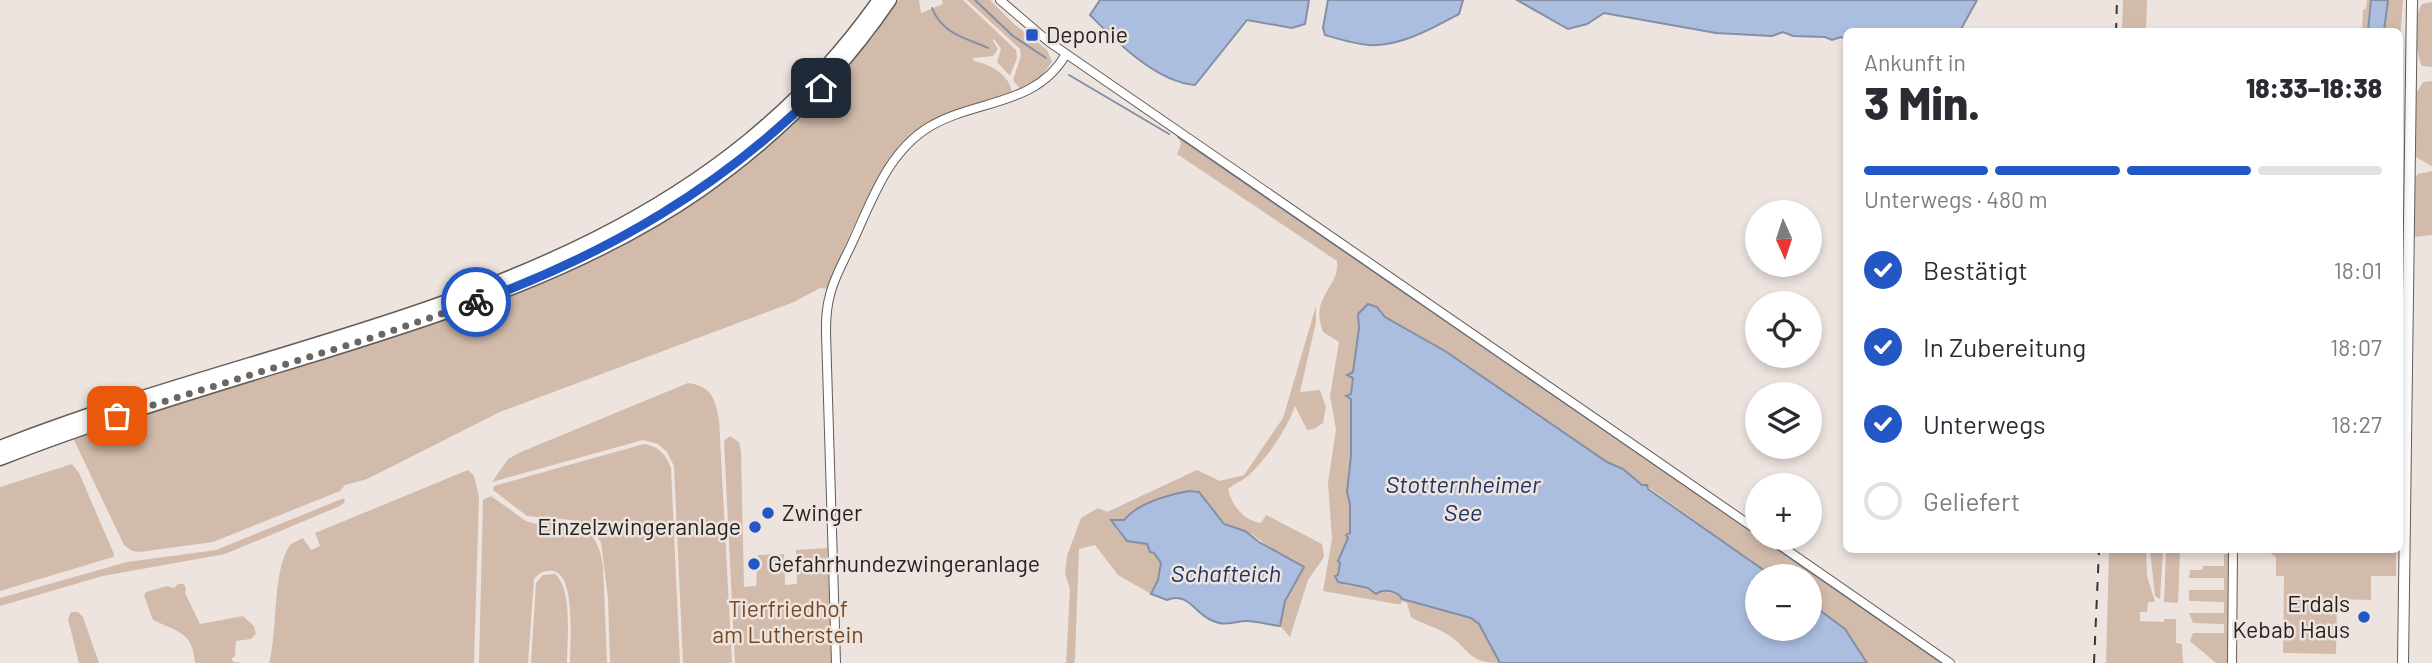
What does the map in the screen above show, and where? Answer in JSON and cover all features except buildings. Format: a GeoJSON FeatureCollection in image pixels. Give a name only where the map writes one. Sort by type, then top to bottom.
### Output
{"type":"FeatureCollection","features":[{"type":"Feature","properties":{"kind":"highway"},"geometry":{"type":"LineString","coordinates":[[0,447],[113,405],[449,301],[544,264],[603,236],[693,184],[763,130],[831,62],[879,0]]}},
{"type":"Feature","properties":{"kind":"highway"},"geometry":{"type":"LineString","coordinates":[[0,459],[96,422],[453,310],[548,273],[607,245],[699,192],[768,138],[827,82],[891,0]]}},
{"type":"Feature","properties":{"kind":"main road"},"geometry":{"type":"LineString","coordinates":[[2403,663],[2412,0]]}},
{"type":"Feature","properties":{"kind":"street"},"geometry":{"type":"LineString","coordinates":[[1000,0],[1034,31],[1066,54],[1745,522]]}},
{"type":"Feature","properties":{"kind":"street"},"geometry":{"type":"LineString","coordinates":[[836,663],[826,313],[833,284],[883,176],[895,157],[928,128],[946,119],[1030,91],[1045,80],[1066,54]]}},
{"type":"Feature","properties":{"kind":"street"},"geometry":{"type":"LineString","coordinates":[[1787,550],[1951,663]]}},
{"type":"Feature","properties":{"kind":"street"},"geometry":{"type":"LineString","coordinates":[[2232,663],[2234,553]]}},
{"type":"Feature","properties":{"kind":"green space"},"geometry":{"type":"Polygon","coordinates":[[[899,0],[919,0],[921,13],[943,4],[942,0],[963,0],[1016,50],[1017,58],[1010,76],[997,62],[1001,49],[994,39],[998,49],[993,56],[973,58],[1004,76],[1012,94],[942,116],[921,127],[907,139],[866,201],[828,289],[820,288],[794,302],[500,412],[367,479],[345,485],[340,491],[213,542],[139,552],[124,545],[73,438],[430,325],[534,285],[743,166],[816,101],[873,37],[899,0]]]}},
{"type":"Feature","properties":{"kind":"green space"},"geometry":{"type":"Polygon","coordinates":[[[967,0],[990,0],[1014,24],[1047,50],[1052,62],[1037,81],[1021,90],[1013,80],[1021,56],[1020,49],[967,0]]]}},
{"type":"Feature","properties":{"kind":"green space"},"geometry":{"type":"Polygon","coordinates":[[[2123,0],[2147,0],[2146,28],[2122,28],[2123,0]]]}},
{"type":"Feature","properties":{"kind":"green space"},"geometry":{"type":"Polygon","coordinates":[[[2367,0],[2403,0],[2401,28],[2362,28],[2363,10],[2366,9],[2367,0]]]}},
{"type":"Feature","properties":{"kind":"green space"},"geometry":{"type":"Polygon","coordinates":[[[2432,2],[2432,67],[2422,66],[2416,34],[2417,17],[2422,4],[2432,2]]]}},
{"type":"Feature","properties":{"kind":"green space"},"geometry":{"type":"Polygon","coordinates":[[[2432,81],[2432,166],[2416,157],[2416,94],[2423,82],[2432,81]]]}},
{"type":"Feature","properties":{"kind":"green space"},"geometry":{"type":"Polygon","coordinates":[[[1178,135],[1745,525],[1745,550],[1783,550],[1803,564],[1755,564],[1629,476],[1623,469],[1607,463],[1445,351],[1385,317],[1377,307],[1358,314],[1347,492],[1350,504],[1350,534],[1338,575],[1344,585],[1398,594],[1471,618],[1479,624],[1500,663],[1474,657],[1453,638],[1411,617],[1407,603],[1402,601],[1401,604],[1396,604],[1323,591],[1332,539],[1328,483],[1336,429],[1330,396],[1339,342],[1323,332],[1320,310],[1337,270],[1337,261],[1177,154],[1181,144],[1178,135]]]}},
{"type":"Feature","properties":{"kind":"green space"},"geometry":{"type":"Polygon","coordinates":[[[2432,171],[2432,235],[2414,237],[2413,181],[2418,174],[2432,171]]]}},
{"type":"Feature","properties":{"kind":"green space"},"geometry":{"type":"Polygon","coordinates":[[[1316,306],[1316,322],[1300,392],[1320,390],[1326,407],[1323,423],[1307,430],[1295,406],[1264,459],[1249,475],[1228,489],[1235,506],[1249,519],[1261,523],[1266,515],[1322,544],[1324,557],[1308,580],[1290,637],[1280,626],[1282,611],[1302,571],[1253,535],[1224,524],[1199,492],[1170,495],[1116,529],[1127,541],[1147,544],[1161,563],[1158,580],[1151,594],[1118,575],[1095,545],[1079,549],[1075,658],[1074,663],[1066,663],[1070,589],[1065,574],[1067,556],[1081,518],[1098,508],[1107,512],[1197,470],[1220,481],[1244,475],[1283,418],[1316,306]]]}},
{"type":"Feature","properties":{"kind":"green space"},"geometry":{"type":"Polygon","coordinates":[[[688,383],[702,387],[711,394],[719,419],[732,663],[683,663],[674,466],[667,452],[658,444],[643,440],[492,482],[508,459],[521,452],[688,383]]]}},
{"type":"Feature","properties":{"kind":"green space","name":"Tierfriedhof am Lutherstein"},"geometry":{"type":"Polygon","coordinates":[[[730,436],[739,442],[741,451],[744,587],[756,586],[758,555],[784,554],[785,585],[797,584],[796,550],[827,548],[832,663],[735,663],[724,441],[730,436]]]}},
{"type":"Feature","properties":{"kind":"green space"},"geometry":{"type":"Polygon","coordinates":[[[644,444],[661,452],[671,468],[680,663],[610,663],[608,598],[601,542],[592,530],[572,520],[527,516],[493,490],[494,486],[644,444]]]}},
{"type":"Feature","properties":{"kind":"green space"},"geometry":{"type":"Polygon","coordinates":[[[72,464],[79,473],[113,557],[0,591],[0,487],[72,464]]]}},
{"type":"Feature","properties":{"kind":"green space"},"geometry":{"type":"Polygon","coordinates":[[[468,470],[474,476],[479,497],[474,663],[269,663],[278,583],[285,554],[291,544],[303,538],[311,550],[320,546],[315,533],[468,470]]]}},
{"type":"Feature","properties":{"kind":"green space"},"geometry":{"type":"Polygon","coordinates":[[[491,496],[526,521],[539,525],[540,522],[574,525],[590,534],[596,542],[603,566],[607,663],[570,663],[571,626],[568,596],[560,575],[550,571],[542,572],[534,579],[528,663],[479,663],[483,500],[491,496]]]}},
{"type":"Feature","properties":{"kind":"green space"},"geometry":{"type":"Polygon","coordinates":[[[344,498],[345,502],[340,506],[225,554],[103,576],[0,606],[0,598],[127,562],[216,550],[344,498]]]}},
{"type":"Feature","properties":{"kind":"green space"},"geometry":{"type":"Polygon","coordinates":[[[2109,553],[2146,553],[2147,576],[2155,602],[2148,602],[2147,612],[2140,612],[2140,621],[2164,622],[2164,619],[2176,619],[2176,643],[2182,644],[2183,663],[2106,663],[2109,553]]]}},
{"type":"Feature","properties":{"kind":"green space"},"geometry":{"type":"Polygon","coordinates":[[[2150,553],[2163,553],[2160,599],[2155,596],[2150,553]]]}},
{"type":"Feature","properties":{"kind":"green space"},"geometry":{"type":"Polygon","coordinates":[[[2166,553],[2180,553],[2178,603],[2164,602],[2166,553]]]}},
{"type":"Feature","properties":{"kind":"green space"},"geometry":{"type":"Polygon","coordinates":[[[2270,553],[2396,553],[2396,576],[2371,576],[2371,600],[2337,599],[2336,654],[2283,653],[2284,576],[2276,576],[2276,557],[2270,553]]]}},
{"type":"Feature","properties":{"kind":"green space"},"geometry":{"type":"Polygon","coordinates":[[[2224,554],[2230,554],[2230,663],[2216,663],[2190,641],[2193,633],[2224,633],[2224,624],[2193,623],[2189,613],[2224,613],[2224,602],[2189,601],[2189,590],[2224,590],[2224,578],[2189,578],[2190,570],[2202,570],[2203,566],[2224,566],[2224,554]]]}},
{"type":"Feature","properties":{"kind":"green space"},"geometry":{"type":"Polygon","coordinates":[[[555,574],[561,581],[567,603],[567,663],[531,663],[536,583],[543,575],[555,574]]]}},
{"type":"Feature","properties":{"kind":"green space"},"geometry":{"type":"Polygon","coordinates":[[[1822,577],[1947,663],[1867,663],[1845,629],[1822,612],[1822,577]]]}},
{"type":"Feature","properties":{"kind":"green space"},"geometry":{"type":"Polygon","coordinates":[[[178,584],[184,584],[185,593],[200,624],[243,616],[254,626],[256,634],[251,639],[236,641],[235,656],[231,659],[242,663],[195,663],[191,645],[183,634],[153,620],[144,596],[146,592],[167,586],[174,588],[178,584]]]}},
{"type":"Feature","properties":{"kind":"green space"},"geometry":{"type":"Polygon","coordinates":[[[71,612],[78,612],[83,617],[99,663],[79,663],[68,619],[71,612]]]}},
{"type":"Feature","properties":{"kind":"water"},"geometry":{"type":"Polygon","coordinates":[[[1100,0],[1309,0],[1305,24],[1292,28],[1247,20],[1195,85],[1166,77],[1125,48],[1090,15],[1100,0]]]}},
{"type":"Feature","properties":{"kind":"water"},"geometry":{"type":"Polygon","coordinates":[[[1328,0],[1463,0],[1459,14],[1427,30],[1404,40],[1369,45],[1325,35],[1323,28],[1328,0]]]}},
{"type":"Feature","properties":{"kind":"water"},"geometry":{"type":"Polygon","coordinates":[[[1517,0],[1977,0],[1962,28],[1843,28],[1843,38],[1832,40],[1825,37],[1793,36],[1783,32],[1772,36],[1716,33],[1604,13],[1587,24],[1568,29],[1517,0]]]}},
{"type":"Feature","properties":{"kind":"water"},"geometry":{"type":"Polygon","coordinates":[[[2371,0],[2388,0],[2384,28],[2368,28],[2371,0]]]}},
{"type":"Feature","properties":{"kind":"water","name":"Stotternheimer See"},"geometry":{"type":"Polygon","coordinates":[[[1368,304],[1377,307],[1385,317],[1445,351],[1607,462],[1623,469],[1642,485],[1647,485],[1648,489],[1755,564],[1745,564],[1745,641],[1822,641],[1822,612],[1845,629],[1867,663],[1500,663],[1479,624],[1471,618],[1402,599],[1390,591],[1376,594],[1368,588],[1338,582],[1335,576],[1338,575],[1338,561],[1348,538],[1346,535],[1350,533],[1350,504],[1347,492],[1351,456],[1351,399],[1346,396],[1351,394],[1353,378],[1347,375],[1353,372],[1359,328],[1358,314],[1368,304]]]}},
{"type":"Feature","properties":{"kind":"water","name":"Schafteich"},"geometry":{"type":"Polygon","coordinates":[[[1189,491],[1199,492],[1224,524],[1245,531],[1304,567],[1285,601],[1280,626],[1251,621],[1220,623],[1204,616],[1185,600],[1167,600],[1151,594],[1158,580],[1161,563],[1154,553],[1150,552],[1147,544],[1127,541],[1111,520],[1124,520],[1145,504],[1189,491]]]}},
{"type":"Feature","properties":{"kind":"waterway"},"geometry":{"type":"LineString","coordinates":[[975,0],[1013,36],[1046,58]]}},
{"type":"Feature","properties":{"kind":"waterway"},"geometry":{"type":"LineString","coordinates":[[932,8],[936,17],[948,29],[988,48]]}},
{"type":"Feature","properties":{"kind":"waterway"},"geometry":{"type":"LineString","coordinates":[[1069,75],[1169,134]]}},
{"type":"Feature","properties":{"kind":"waterway"},"geometry":{"type":"LineString","coordinates":[[1178,137],[1745,527]]}},
{"type":"Feature","properties":{"kind":"waterway"},"geometry":{"type":"LineString","coordinates":[[1779,550],[1942,663]]}},
{"type":"Feature","properties":{"kind":"railway"},"geometry":{"type":"LineString","coordinates":[[2116,28],[2117,0]]}},
{"type":"Feature","properties":{"kind":"railway"},"geometry":{"type":"LineString","coordinates":[[2094,663],[2099,553]]}},
{"type":"Feature","properties":{"kind":"way so far"},"geometry":{"type":"LineString","coordinates":[[117,416],[371,338],[476,302]]}},
{"type":"Feature","properties":{"kind":"place","name":"Deponie"},"geometry":{"type":"Point","coordinates":[1032,35]}},
{"type":"Feature","properties":{"kind":"place","name":"Zwinger"},"geometry":{"type":"Point","coordinates":[768,513]}},
{"type":"Feature","properties":{"kind":"place","name":"Einzelzwingeranlage"},"geometry":{"type":"Point","coordinates":[755,527]}},
{"type":"Feature","properties":{"kind":"place","name":"Gefahrhundezwingeranlage"},"geometry":{"type":"Point","coordinates":[754,564]}},
{"type":"Feature","properties":{"kind":"place","name":"Erdals Kebab Haus"},"geometry":{"type":"Point","coordinates":[2364,617]}},
{"type":"Feature","properties":{"kind":"route"},"geometry":{"type":"LineString","coordinates":[[476,302],[548,273],[607,245],[699,192],[750,153],[821,88]]}}]}
